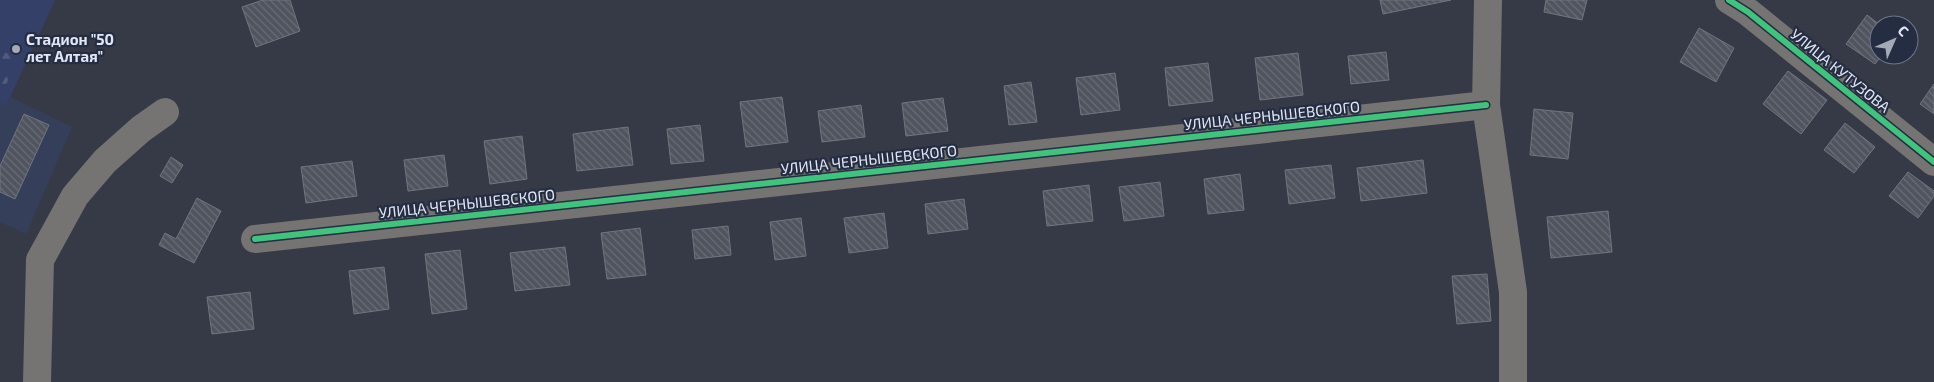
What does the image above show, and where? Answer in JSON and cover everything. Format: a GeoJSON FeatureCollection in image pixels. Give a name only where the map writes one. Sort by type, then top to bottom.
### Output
{"type":"FeatureCollection","features":[{"type":"Feature","properties":{"kind":"street"},"geometry":{"type":"LineString","coordinates":[[1488,0],[1486,105],[1513,292],[1513,382]]}},
{"type":"Feature","properties":{"kind":"street","name":"УЛИЦА КУТУЗОВА"},"geometry":{"type":"LineString","coordinates":[[1729,0],[1748,12],[1934,162]]}},
{"type":"Feature","properties":{"kind":"street","name":"УЛИЦА ЧЕРНЫШЕВСКОГО"},"geometry":{"type":"LineString","coordinates":[[255,239],[1486,105]]}},
{"type":"Feature","properties":{"kind":"street"},"geometry":{"type":"LineString","coordinates":[[37,382],[40,260],[75,196],[105,161],[141,129],[165,112]]}},
{"type":"Feature","properties":{"kind":"shaded area"},"geometry":{"type":"Polygon","coordinates":[[[10,97],[72,127],[26,234],[0,222],[0,103],[6,106],[10,97]]]}},
{"type":"Feature","properties":{"kind":"green space","name":"Стадион \"50 лет Алтая\""},"geometry":{"type":"Polygon","coordinates":[[[0,0],[55,0],[6,106],[0,103],[0,0]]]}},
{"type":"Feature","properties":{"kind":"green space"},"geometry":{"type":"Polygon","coordinates":[[[0,50],[18,58],[0,98],[0,50]]]}},
{"type":"Feature","properties":{"kind":"building"},"geometry":{"type":"Polygon","coordinates":[[[263,0],[290,0],[300,31],[256,47],[242,7],[263,0]]]}},
{"type":"Feature","properties":{"kind":"building"},"geometry":{"type":"Polygon","coordinates":[[[1380,0],[1451,0],[1383,14],[1380,0]]]}},
{"type":"Feature","properties":{"kind":"building"},"geometry":{"type":"Polygon","coordinates":[[[1546,0],[1587,0],[1582,20],[1544,12],[1546,0]]]}},
{"type":"Feature","properties":{"kind":"building"},"geometry":{"type":"Polygon","coordinates":[[[1867,15],[1869,17],[1869,60],[1846,44],[1867,15]]]}},
{"type":"Feature","properties":{"kind":"building"},"geometry":{"type":"Polygon","coordinates":[[[1699,28],[1734,48],[1716,82],[1680,62],[1699,28]]]}},
{"type":"Feature","properties":{"kind":"building"},"geometry":{"type":"Polygon","coordinates":[[[1386,52],[1389,80],[1351,84],[1348,56],[1386,52]]]}},
{"type":"Feature","properties":{"kind":"building"},"geometry":{"type":"Polygon","coordinates":[[[1298,53],[1303,95],[1260,100],[1255,58],[1298,53]]]}},
{"type":"Feature","properties":{"kind":"building"},"geometry":{"type":"Polygon","coordinates":[[[1208,63],[1213,101],[1169,106],[1165,68],[1208,63]]]}},
{"type":"Feature","properties":{"kind":"building"},"geometry":{"type":"Polygon","coordinates":[[[1788,71],[1827,100],[1801,134],[1763,104],[1788,71]]]}},
{"type":"Feature","properties":{"kind":"building"},"geometry":{"type":"Polygon","coordinates":[[[1115,73],[1120,110],[1081,115],[1076,78],[1115,73]]]}},
{"type":"Feature","properties":{"kind":"building"},"geometry":{"type":"Polygon","coordinates":[[[1031,82],[1037,122],[1009,125],[1004,86],[1031,82]]]}},
{"type":"Feature","properties":{"kind":"building"},"geometry":{"type":"Polygon","coordinates":[[[1934,84],[1934,114],[1920,104],[1934,84]]]}},
{"type":"Feature","properties":{"kind":"building"},"geometry":{"type":"Polygon","coordinates":[[[782,97],[788,142],[746,147],[740,102],[782,97]]]}},
{"type":"Feature","properties":{"kind":"building"},"geometry":{"type":"Polygon","coordinates":[[[943,98],[948,131],[906,136],[902,103],[943,98]]]}},
{"type":"Feature","properties":{"kind":"building"},"geometry":{"type":"Polygon","coordinates":[[[861,105],[865,137],[822,142],[818,111],[861,105]]]}},
{"type":"Feature","properties":{"kind":"building"},"geometry":{"type":"Polygon","coordinates":[[[1534,109],[1573,113],[1568,159],[1530,155],[1534,109]]]}},
{"type":"Feature","properties":{"kind":"building"},"geometry":{"type":"Polygon","coordinates":[[[24,114],[49,125],[15,199],[0,192],[0,166],[24,114]]]}},
{"type":"Feature","properties":{"kind":"building"},"geometry":{"type":"Polygon","coordinates":[[[1845,123],[1875,147],[1854,173],[1824,150],[1845,123]]]}},
{"type":"Feature","properties":{"kind":"building"},"geometry":{"type":"Polygon","coordinates":[[[700,125],[704,161],[671,164],[667,129],[700,125]]]}},
{"type":"Feature","properties":{"kind":"building"},"geometry":{"type":"Polygon","coordinates":[[[628,127],[633,165],[577,171],[573,134],[628,127]]]}},
{"type":"Feature","properties":{"kind":"building"},"geometry":{"type":"Polygon","coordinates":[[[522,136],[527,179],[490,184],[484,141],[522,136]]]}},
{"type":"Feature","properties":{"kind":"building"},"geometry":{"type":"Polygon","coordinates":[[[444,155],[448,186],[408,191],[404,160],[444,155]]]}},
{"type":"Feature","properties":{"kind":"building"},"geometry":{"type":"Polygon","coordinates":[[[171,157],[183,165],[172,183],[160,176],[171,157]]]}},
{"type":"Feature","properties":{"kind":"building"},"geometry":{"type":"Polygon","coordinates":[[[1423,160],[1427,193],[1361,201],[1357,168],[1423,160]]]}},
{"type":"Feature","properties":{"kind":"building"},"geometry":{"type":"Polygon","coordinates":[[[352,161],[357,196],[306,203],[301,167],[352,161]]]}},
{"type":"Feature","properties":{"kind":"building"},"geometry":{"type":"Polygon","coordinates":[[[1331,165],[1335,198],[1289,204],[1285,170],[1331,165]]]}},
{"type":"Feature","properties":{"kind":"building"},"geometry":{"type":"Polygon","coordinates":[[[1908,172],[1934,191],[1934,196],[1918,218],[1889,196],[1908,172]]]}},
{"type":"Feature","properties":{"kind":"building"},"geometry":{"type":"Polygon","coordinates":[[[1240,174],[1244,210],[1208,214],[1204,179],[1240,174]]]}},
{"type":"Feature","properties":{"kind":"building"},"geometry":{"type":"Polygon","coordinates":[[[1160,182],[1164,216],[1124,221],[1119,187],[1160,182]]]}},
{"type":"Feature","properties":{"kind":"building"},"geometry":{"type":"Polygon","coordinates":[[[1089,185],[1093,221],[1047,226],[1043,191],[1089,185]]]}},
{"type":"Feature","properties":{"kind":"building"},"geometry":{"type":"Polygon","coordinates":[[[197,198],[221,211],[194,263],[159,245],[165,233],[176,239],[197,198]]]}},
{"type":"Feature","properties":{"kind":"building"},"geometry":{"type":"Polygon","coordinates":[[[964,199],[968,229],[928,234],[925,204],[964,199]]]}},
{"type":"Feature","properties":{"kind":"building"},"geometry":{"type":"Polygon","coordinates":[[[1608,211],[1612,252],[1551,258],[1547,217],[1608,211]]]}},
{"type":"Feature","properties":{"kind":"building"},"geometry":{"type":"Polygon","coordinates":[[[884,213],[888,248],[849,253],[844,218],[884,213]]]}},
{"type":"Feature","properties":{"kind":"building"},"geometry":{"type":"Polygon","coordinates":[[[801,218],[806,256],[775,260],[770,222],[801,218]]]}},
{"type":"Feature","properties":{"kind":"building"},"geometry":{"type":"Polygon","coordinates":[[[728,226],[731,255],[695,259],[692,230],[728,226]]]}},
{"type":"Feature","properties":{"kind":"building"},"geometry":{"type":"Polygon","coordinates":[[[640,228],[646,275],[607,279],[601,233],[640,228]]]}},
{"type":"Feature","properties":{"kind":"building"},"geometry":{"type":"Polygon","coordinates":[[[565,247],[570,285],[515,291],[510,253],[565,247]]]}},
{"type":"Feature","properties":{"kind":"building"},"geometry":{"type":"Polygon","coordinates":[[[460,250],[467,309],[432,314],[425,254],[460,250]]]}},
{"type":"Feature","properties":{"kind":"building"},"geometry":{"type":"Polygon","coordinates":[[[384,267],[389,309],[354,314],[349,271],[384,267]]]}},
{"type":"Feature","properties":{"kind":"building"},"geometry":{"type":"Polygon","coordinates":[[[1487,274],[1491,321],[1457,324],[1452,276],[1487,274]]]}},
{"type":"Feature","properties":{"kind":"building"},"geometry":{"type":"Polygon","coordinates":[[[250,292],[254,329],[212,334],[207,297],[250,292]]]}},
{"type":"Feature","properties":{"kind":"cycle path"},"geometry":{"type":"LineString","coordinates":[[1729,0],[1748,12],[1934,162]]}},
{"type":"Feature","properties":{"kind":"cycle path"},"geometry":{"type":"LineString","coordinates":[[255,239],[1486,105]]}},
{"type":"Feature","properties":{"kind":"place","name":"Стадион \"50 лет Алтая\""},"geometry":{"type":"Point","coordinates":[16,49]}}]}
